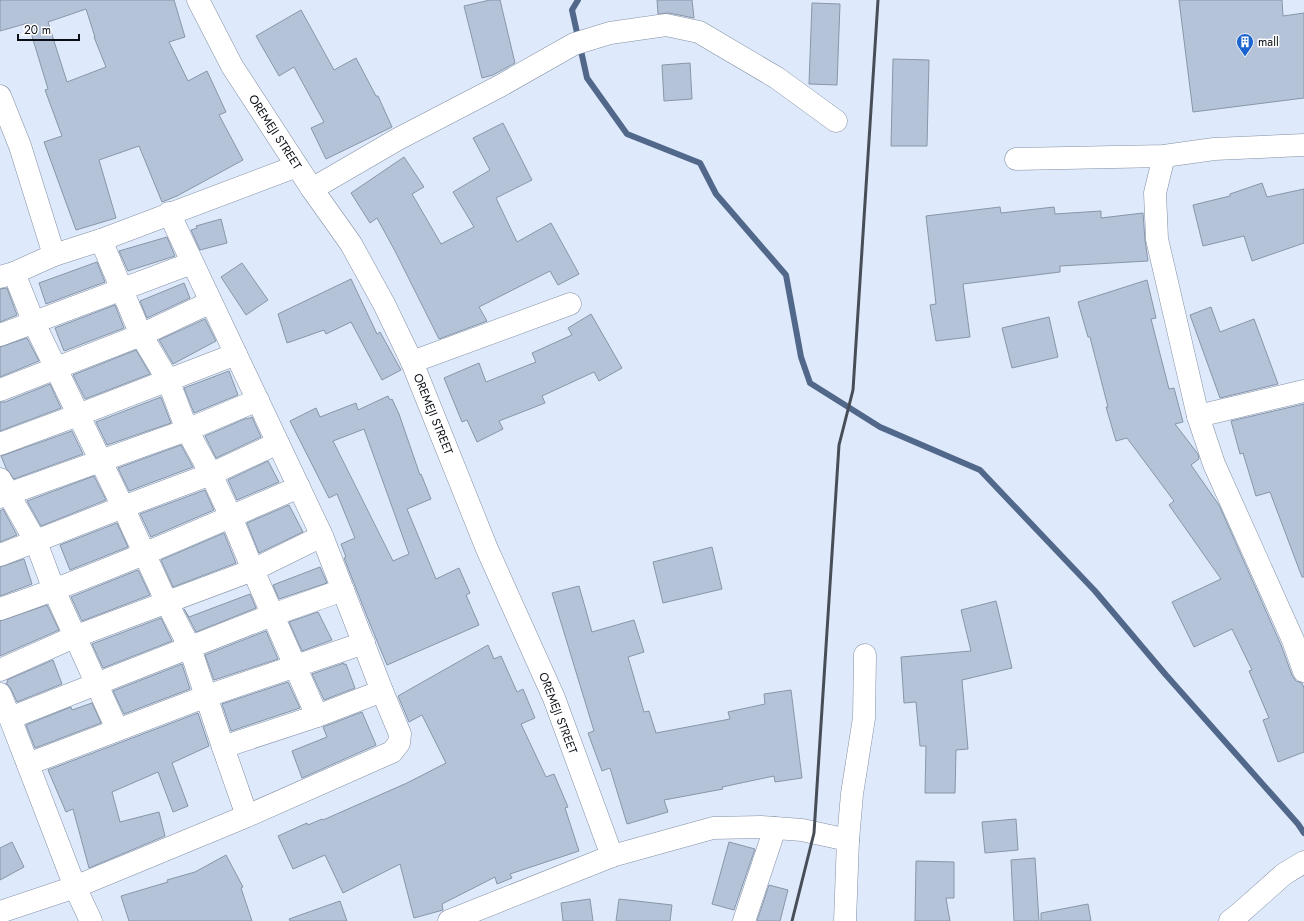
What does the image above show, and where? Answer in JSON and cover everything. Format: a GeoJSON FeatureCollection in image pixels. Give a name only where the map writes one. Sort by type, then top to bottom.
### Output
{"type":"FeatureCollection","features":[{"type":"Feature","properties":{"kind":"street","name":"OREMEJI STREET"},"geometry":{"type":"LineString","coordinates":[[198,0],[232,66],[312,189],[351,244],[384,304],[412,362],[487,548],[554,698],[612,856]]}},
{"type":"Feature","properties":{"kind":"street"},"geometry":{"type":"LineString","coordinates":[[312,189],[398,139],[500,86],[574,44],[610,33],[666,25],[699,32],[777,78],[836,120]]}},
{"type":"Feature","properties":{"kind":"street"},"geometry":{"type":"LineString","coordinates":[[0,96],[20,146],[54,255]]}},
{"type":"Feature","properties":{"kind":"street"},"geometry":{"type":"LineString","coordinates":[[1016,158],[1164,156],[1214,149],[1304,145]]}},
{"type":"Feature","properties":{"kind":"street"},"geometry":{"type":"LineString","coordinates":[[1164,156],[1155,193],[1156,240],[1198,416],[1214,464],[1294,640],[1304,671]]}},
{"type":"Feature","properties":{"kind":"street"},"geometry":{"type":"LineString","coordinates":[[247,816],[222,747],[207,696],[190,648],[167,603],[57,369],[34,323],[7,275],[54,255],[100,240],[297,166]]}},
{"type":"Feature","properties":{"kind":"street"},"geometry":{"type":"LineString","coordinates":[[0,912],[75,887],[247,816],[392,752],[399,743],[400,734],[322,536],[169,213]]}},
{"type":"Feature","properties":{"kind":"street"},"geometry":{"type":"LineString","coordinates":[[100,240],[141,335],[168,380],[186,430],[211,474],[231,517],[294,666],[317,716]]}},
{"type":"Feature","properties":{"kind":"street"},"geometry":{"type":"LineString","coordinates":[[0,335],[121,288],[192,263]]}},
{"type":"Feature","properties":{"kind":"street"},"geometry":{"type":"LineString","coordinates":[[0,390],[141,335],[211,302]]}},
{"type":"Feature","properties":{"kind":"street"},"geometry":{"type":"LineString","coordinates":[[412,362],[570,304]]}},
{"type":"Feature","properties":{"kind":"street"},"geometry":{"type":"LineString","coordinates":[[0,444],[236,354]]}},
{"type":"Feature","properties":{"kind":"street"},"geometry":{"type":"LineString","coordinates":[[1198,416],[1304,390]]}},
{"type":"Feature","properties":{"kind":"street"},"geometry":{"type":"LineString","coordinates":[[117,729],[74,637],[36,542],[2,490],[101,461],[186,430],[258,400]]}},
{"type":"Feature","properties":{"kind":"street"},"geometry":{"type":"LineString","coordinates":[[0,555],[211,474],[278,443]]}},
{"type":"Feature","properties":{"kind":"street"},"geometry":{"type":"LineString","coordinates":[[0,609],[54,590],[144,554],[299,487]]}},
{"type":"Feature","properties":{"kind":"street"},"geometry":{"type":"LineString","coordinates":[[0,670],[74,637],[253,570],[322,536]]}},
{"type":"Feature","properties":{"kind":"street"},"geometry":{"type":"LineString","coordinates":[[10,718],[272,615],[344,590]]}},
{"type":"Feature","properties":{"kind":"street"},"geometry":{"type":"LineString","coordinates":[[28,764],[207,696],[364,643]]}},
{"type":"Feature","properties":{"kind":"street"},"geometry":{"type":"LineString","coordinates":[[845,921],[848,840],[852,794],[864,718],[865,655]]}},
{"type":"Feature","properties":{"kind":"street"},"geometry":{"type":"LineString","coordinates":[[222,747],[317,716],[382,691]]}},
{"type":"Feature","properties":{"kind":"street"},"geometry":{"type":"LineString","coordinates":[[0,694],[75,887],[90,921]]}},
{"type":"Feature","properties":{"kind":"street"},"geometry":{"type":"LineString","coordinates":[[449,921],[612,856],[712,828],[761,827],[802,830],[848,840]]}},
{"type":"Feature","properties":{"kind":"street"},"geometry":{"type":"LineString","coordinates":[[744,921],[775,828]]}},
{"type":"Feature","properties":{"kind":"street"},"geometry":{"type":"LineString","coordinates":[[1230,921],[1284,874],[1304,862]]}},
{"type":"Feature","properties":{"kind":"building"},"geometry":{"type":"Polygon","coordinates":[[[0,0],[174,0],[185,37],[169,42],[188,81],[207,71],[226,112],[219,115],[243,160],[177,196],[162,202],[139,146],[99,160],[116,218],[76,230],[44,142],[62,136],[45,90],[48,89],[28,23],[0,31],[0,0]],[[86,9],[48,22],[67,82],[106,67],[86,9]]]}},
{"type":"Feature","properties":{"kind":"building"},"geometry":{"type":"Polygon","coordinates":[[[490,0],[500,0],[515,63],[493,75],[482,78],[464,6],[490,0]]]}},
{"type":"Feature","properties":{"kind":"building"},"geometry":{"type":"Polygon","coordinates":[[[657,0],[692,0],[694,18],[669,13],[658,14],[657,0]]]}},
{"type":"Feature","properties":{"kind":"building","name":"mall"},"geometry":{"type":"Polygon","coordinates":[[[1179,0],[1282,0],[1283,16],[1304,13],[1304,98],[1193,112],[1179,0]]]}},
{"type":"Feature","properties":{"kind":"building"},"geometry":{"type":"Polygon","coordinates":[[[812,3],[840,4],[837,85],[809,84],[812,3]]]}},
{"type":"Feature","properties":{"kind":"building"},"geometry":{"type":"Polygon","coordinates":[[[301,10],[334,70],[356,58],[376,96],[378,96],[392,127],[326,159],[311,128],[324,122],[294,67],[279,76],[256,36],[301,10]]]}},
{"type":"Feature","properties":{"kind":"building"},"geometry":{"type":"Polygon","coordinates":[[[893,59],[929,60],[927,146],[891,146],[893,59]]]}},
{"type":"Feature","properties":{"kind":"building"},"geometry":{"type":"Polygon","coordinates":[[[690,63],[692,99],[664,101],[662,65],[690,63]]]}},
{"type":"Feature","properties":{"kind":"building"},"geometry":{"type":"Polygon","coordinates":[[[503,123],[532,180],[496,198],[517,242],[551,223],[579,274],[558,285],[550,271],[479,307],[487,321],[439,339],[377,218],[370,223],[351,193],[404,157],[424,187],[412,194],[441,244],[474,227],[453,192],[490,170],[473,138],[503,123]]]}},
{"type":"Feature","properties":{"kind":"building"},"geometry":{"type":"Polygon","coordinates":[[[1262,183],[1267,197],[1304,189],[1304,243],[1252,261],[1244,236],[1203,246],[1193,205],[1230,196],[1230,194],[1262,183]]]}},
{"type":"Feature","properties":{"kind":"building"},"geometry":{"type":"Polygon","coordinates":[[[1000,207],[1001,213],[1054,207],[1055,214],[1101,211],[1101,218],[1143,213],[1148,261],[1060,266],[1060,272],[963,284],[970,337],[936,341],[930,305],[936,304],[926,216],[1000,207]]]}},
{"type":"Feature","properties":{"kind":"building"},"geometry":{"type":"Polygon","coordinates":[[[221,219],[227,243],[200,250],[191,230],[197,228],[196,226],[221,219]]]}},
{"type":"Feature","properties":{"kind":"building"},"geometry":{"type":"Polygon","coordinates":[[[167,237],[175,256],[128,271],[119,251],[167,237]]]}},
{"type":"Feature","properties":{"kind":"building"},"geometry":{"type":"Polygon","coordinates":[[[97,262],[105,282],[46,304],[39,283],[97,262]]]}},
{"type":"Feature","properties":{"kind":"building"},"geometry":{"type":"Polygon","coordinates":[[[242,263],[268,300],[246,315],[221,277],[242,263]]]}},
{"type":"Feature","properties":{"kind":"building"},"geometry":{"type":"Polygon","coordinates":[[[351,279],[377,334],[380,332],[401,370],[382,380],[351,322],[326,334],[324,330],[287,343],[278,314],[351,279]]]}},
{"type":"Feature","properties":{"kind":"building"},"geometry":{"type":"Polygon","coordinates":[[[1147,280],[1156,318],[1151,319],[1169,389],[1174,388],[1183,422],[1175,424],[1198,454],[1199,459],[1191,465],[1219,505],[1281,645],[1292,675],[1296,681],[1302,683],[1304,688],[1304,752],[1278,762],[1263,720],[1269,718],[1249,671],[1252,670],[1232,629],[1194,647],[1172,602],[1221,579],[1169,505],[1174,501],[1127,438],[1116,441],[1106,407],[1108,407],[1090,337],[1088,337],[1078,302],[1147,280]]]}},
{"type":"Feature","properties":{"kind":"building"},"geometry":{"type":"Polygon","coordinates":[[[184,283],[190,298],[147,318],[140,301],[184,283]]]}},
{"type":"Feature","properties":{"kind":"building"},"geometry":{"type":"Polygon","coordinates":[[[7,288],[17,315],[0,322],[0,289],[7,288]]]}},
{"type":"Feature","properties":{"kind":"building"},"geometry":{"type":"Polygon","coordinates":[[[115,305],[124,328],[64,351],[55,328],[115,305]]]}},
{"type":"Feature","properties":{"kind":"building"},"geometry":{"type":"Polygon","coordinates":[[[1211,307],[1220,332],[1254,319],[1278,384],[1220,398],[1190,315],[1211,307]]]}},
{"type":"Feature","properties":{"kind":"building"},"geometry":{"type":"Polygon","coordinates":[[[591,314],[622,368],[599,381],[594,372],[542,396],[545,403],[499,421],[503,429],[477,442],[467,420],[462,422],[444,378],[479,363],[486,382],[536,362],[532,353],[572,335],[568,328],[591,314]]]}},
{"type":"Feature","properties":{"kind":"building"},"geometry":{"type":"Polygon","coordinates":[[[1049,317],[1058,357],[1012,368],[1002,328],[1049,317]]]}},
{"type":"Feature","properties":{"kind":"building"},"geometry":{"type":"Polygon","coordinates":[[[205,319],[216,341],[173,364],[159,340],[205,319]]]}},
{"type":"Feature","properties":{"kind":"building"},"geometry":{"type":"Polygon","coordinates":[[[27,338],[39,361],[0,377],[0,347],[27,338]]]}},
{"type":"Feature","properties":{"kind":"building"},"geometry":{"type":"Polygon","coordinates":[[[136,350],[150,374],[85,399],[73,375],[136,350]]]}},
{"type":"Feature","properties":{"kind":"building"},"geometry":{"type":"Polygon","coordinates":[[[229,371],[238,395],[194,413],[184,388],[229,371]]]}},
{"type":"Feature","properties":{"kind":"building"},"geometry":{"type":"Polygon","coordinates":[[[50,384],[61,408],[0,431],[0,402],[5,402],[50,384]]]}},
{"type":"Feature","properties":{"kind":"building"},"geometry":{"type":"Polygon","coordinates":[[[388,396],[390,400],[392,399],[399,414],[420,475],[421,474],[431,499],[407,509],[436,579],[459,568],[470,593],[466,595],[479,625],[387,665],[344,558],[346,557],[341,544],[355,538],[337,494],[329,498],[290,421],[316,408],[320,417],[356,403],[358,410],[388,396]],[[364,429],[333,441],[393,561],[409,554],[364,429]]]}},
{"type":"Feature","properties":{"kind":"building"},"geometry":{"type":"Polygon","coordinates":[[[161,397],[171,423],[107,445],[96,422],[161,397]]]}},
{"type":"Feature","properties":{"kind":"building"},"geometry":{"type":"Polygon","coordinates":[[[1304,404],[1304,577],[1302,577],[1270,492],[1256,496],[1243,453],[1240,454],[1231,421],[1304,404]]]}},
{"type":"Feature","properties":{"kind":"building"},"geometry":{"type":"Polygon","coordinates":[[[252,417],[261,437],[216,458],[205,436],[252,417]]]}},
{"type":"Feature","properties":{"kind":"building"},"geometry":{"type":"Polygon","coordinates":[[[72,431],[83,454],[14,479],[6,468],[1,456],[72,431]]]}},
{"type":"Feature","properties":{"kind":"building"},"geometry":{"type":"Polygon","coordinates":[[[181,445],[193,467],[129,491],[118,468],[181,445]]]}},
{"type":"Feature","properties":{"kind":"building"},"geometry":{"type":"Polygon","coordinates":[[[268,461],[279,482],[237,500],[228,480],[268,461]]]}},
{"type":"Feature","properties":{"kind":"building"},"geometry":{"type":"Polygon","coordinates":[[[94,476],[106,500],[41,526],[27,501],[94,476]]]}},
{"type":"Feature","properties":{"kind":"building"},"geometry":{"type":"Polygon","coordinates":[[[205,490],[214,510],[151,537],[140,514],[205,490]]]}},
{"type":"Feature","properties":{"kind":"building"},"geometry":{"type":"Polygon","coordinates":[[[289,505],[303,532],[259,553],[247,523],[289,505]]]}},
{"type":"Feature","properties":{"kind":"building"},"geometry":{"type":"Polygon","coordinates":[[[3,509],[17,535],[0,542],[0,511],[3,509]]]}},
{"type":"Feature","properties":{"kind":"building"},"geometry":{"type":"Polygon","coordinates":[[[117,523],[128,547],[70,570],[60,545],[117,523]]]}},
{"type":"Feature","properties":{"kind":"building"},"geometry":{"type":"Polygon","coordinates":[[[224,533],[236,563],[173,587],[161,560],[224,533]]]}},
{"type":"Feature","properties":{"kind":"building"},"geometry":{"type":"Polygon","coordinates":[[[712,547],[722,589],[663,603],[653,562],[712,547]]]}},
{"type":"Feature","properties":{"kind":"building"},"geometry":{"type":"Polygon","coordinates":[[[24,559],[32,584],[0,596],[0,567],[24,559]]]}},
{"type":"Feature","properties":{"kind":"building"},"geometry":{"type":"Polygon","coordinates":[[[320,567],[327,583],[279,599],[273,585],[320,567]]]}},
{"type":"Feature","properties":{"kind":"building"},"geometry":{"type":"Polygon","coordinates":[[[138,570],[150,595],[82,621],[71,597],[138,570]]]}},
{"type":"Feature","properties":{"kind":"building"},"geometry":{"type":"Polygon","coordinates":[[[579,586],[592,632],[634,620],[644,652],[628,657],[644,712],[649,711],[656,733],[730,719],[728,712],[765,704],[764,694],[791,690],[802,778],[775,782],[774,776],[722,787],[723,789],[664,800],[668,812],[627,824],[610,768],[602,771],[588,733],[594,731],[552,593],[579,586]]]}},
{"type":"Feature","properties":{"kind":"building"},"geometry":{"type":"Polygon","coordinates":[[[250,594],[256,608],[196,632],[184,609],[189,617],[250,594]]]}},
{"type":"Feature","properties":{"kind":"building"},"geometry":{"type":"Polygon","coordinates":[[[996,601],[1012,668],[962,680],[968,749],[956,750],[955,793],[925,793],[926,746],[920,746],[916,702],[904,703],[901,657],[971,651],[961,610],[996,601]]]}},
{"type":"Feature","properties":{"kind":"building"},"geometry":{"type":"Polygon","coordinates":[[[47,605],[59,630],[0,656],[0,621],[47,605]]]}},
{"type":"Feature","properties":{"kind":"building"},"geometry":{"type":"Polygon","coordinates":[[[318,612],[332,640],[302,651],[289,622],[318,612]]]}},
{"type":"Feature","properties":{"kind":"building"},"geometry":{"type":"Polygon","coordinates":[[[161,618],[172,641],[103,668],[92,644],[161,618]]]}},
{"type":"Feature","properties":{"kind":"building"},"geometry":{"type":"Polygon","coordinates":[[[266,631],[278,659],[214,680],[205,655],[266,631]]]}},
{"type":"Feature","properties":{"kind":"building"},"geometry":{"type":"Polygon","coordinates":[[[488,645],[494,659],[501,656],[517,692],[523,689],[535,718],[521,724],[546,777],[554,774],[568,807],[565,808],[579,851],[510,874],[512,878],[497,884],[495,877],[442,904],[443,910],[414,918],[400,864],[343,893],[325,855],[293,869],[278,836],[307,823],[308,825],[322,819],[323,820],[407,783],[446,763],[422,715],[409,722],[398,696],[488,645]]]}},
{"type":"Feature","properties":{"kind":"building"},"geometry":{"type":"Polygon","coordinates":[[[53,660],[62,684],[17,702],[11,689],[6,683],[8,682],[7,680],[53,660]]]}},
{"type":"Feature","properties":{"kind":"building"},"geometry":{"type":"Polygon","coordinates":[[[344,663],[344,665],[346,664],[355,688],[324,700],[312,674],[344,663]]]}},
{"type":"Feature","properties":{"kind":"building"},"geometry":{"type":"Polygon","coordinates":[[[182,664],[190,689],[124,714],[113,691],[182,664]]]}},
{"type":"Feature","properties":{"kind":"building"},"geometry":{"type":"Polygon","coordinates":[[[288,682],[300,708],[231,731],[222,704],[288,682]]]}},
{"type":"Feature","properties":{"kind":"building"},"geometry":{"type":"Polygon","coordinates":[[[92,703],[101,723],[35,748],[26,725],[71,707],[72,710],[92,703]]]}},
{"type":"Feature","properties":{"kind":"building"},"geometry":{"type":"Polygon","coordinates":[[[362,712],[376,745],[302,778],[292,751],[327,737],[323,727],[362,712]]]}},
{"type":"Feature","properties":{"kind":"building"},"geometry":{"type":"Polygon","coordinates":[[[198,713],[209,746],[172,763],[188,806],[173,812],[158,772],[112,792],[120,822],[159,812],[165,836],[89,868],[73,809],[66,812],[48,770],[198,713]]]}},
{"type":"Feature","properties":{"kind":"building"},"geometry":{"type":"Polygon","coordinates":[[[1016,819],[1018,850],[985,853],[982,822],[1016,819]]]}},
{"type":"Feature","properties":{"kind":"building"},"geometry":{"type":"Polygon","coordinates":[[[12,842],[24,867],[0,880],[0,848],[12,842]]]}},
{"type":"Feature","properties":{"kind":"building"},"geometry":{"type":"Polygon","coordinates":[[[729,842],[755,849],[734,910],[712,904],[729,842]]]}},
{"type":"Feature","properties":{"kind":"building"},"geometry":{"type":"Polygon","coordinates":[[[226,855],[243,887],[241,888],[252,921],[129,921],[121,896],[195,872],[226,855]]]}},
{"type":"Feature","properties":{"kind":"building"},"geometry":{"type":"Polygon","coordinates":[[[1035,858],[1039,921],[1014,921],[1011,860],[1035,858]]]}},
{"type":"Feature","properties":{"kind":"building"},"geometry":{"type":"Polygon","coordinates":[[[916,861],[954,862],[954,898],[946,898],[950,921],[915,921],[916,861]]]}},
{"type":"Feature","properties":{"kind":"building"},"geometry":{"type":"Polygon","coordinates":[[[769,885],[788,890],[780,921],[757,921],[769,885]]]}},
{"type":"Feature","properties":{"kind":"building"},"geometry":{"type":"Polygon","coordinates":[[[590,899],[593,921],[563,921],[561,903],[590,899]]]}},
{"type":"Feature","properties":{"kind":"building"},"geometry":{"type":"Polygon","coordinates":[[[619,899],[672,905],[670,921],[616,921],[619,899]]]}},
{"type":"Feature","properties":{"kind":"building"},"geometry":{"type":"Polygon","coordinates":[[[340,901],[347,921],[290,921],[289,919],[340,901]]]}},
{"type":"Feature","properties":{"kind":"building"},"geometry":{"type":"Polygon","coordinates":[[[1088,904],[1091,921],[1041,921],[1041,913],[1088,904]]]}},
{"type":"Feature","properties":{"kind":"waterway"},"geometry":{"type":"LineString","coordinates":[[578,0],[572,10],[587,78],[627,134],[700,163],[716,194],[786,275],[801,357],[810,383],[880,427],[980,470],[1095,591],[1166,675],[1298,824],[1304,833]]}},
{"type":"Feature","properties":{"kind":"railway"},"geometry":{"type":"LineString","coordinates":[[792,921],[814,833],[839,445],[853,390],[878,0]]}},
{"type":"Feature","properties":{"kind":"place","name":"mall"},"geometry":{"type":"Point","coordinates":[1245,57]}}]}
